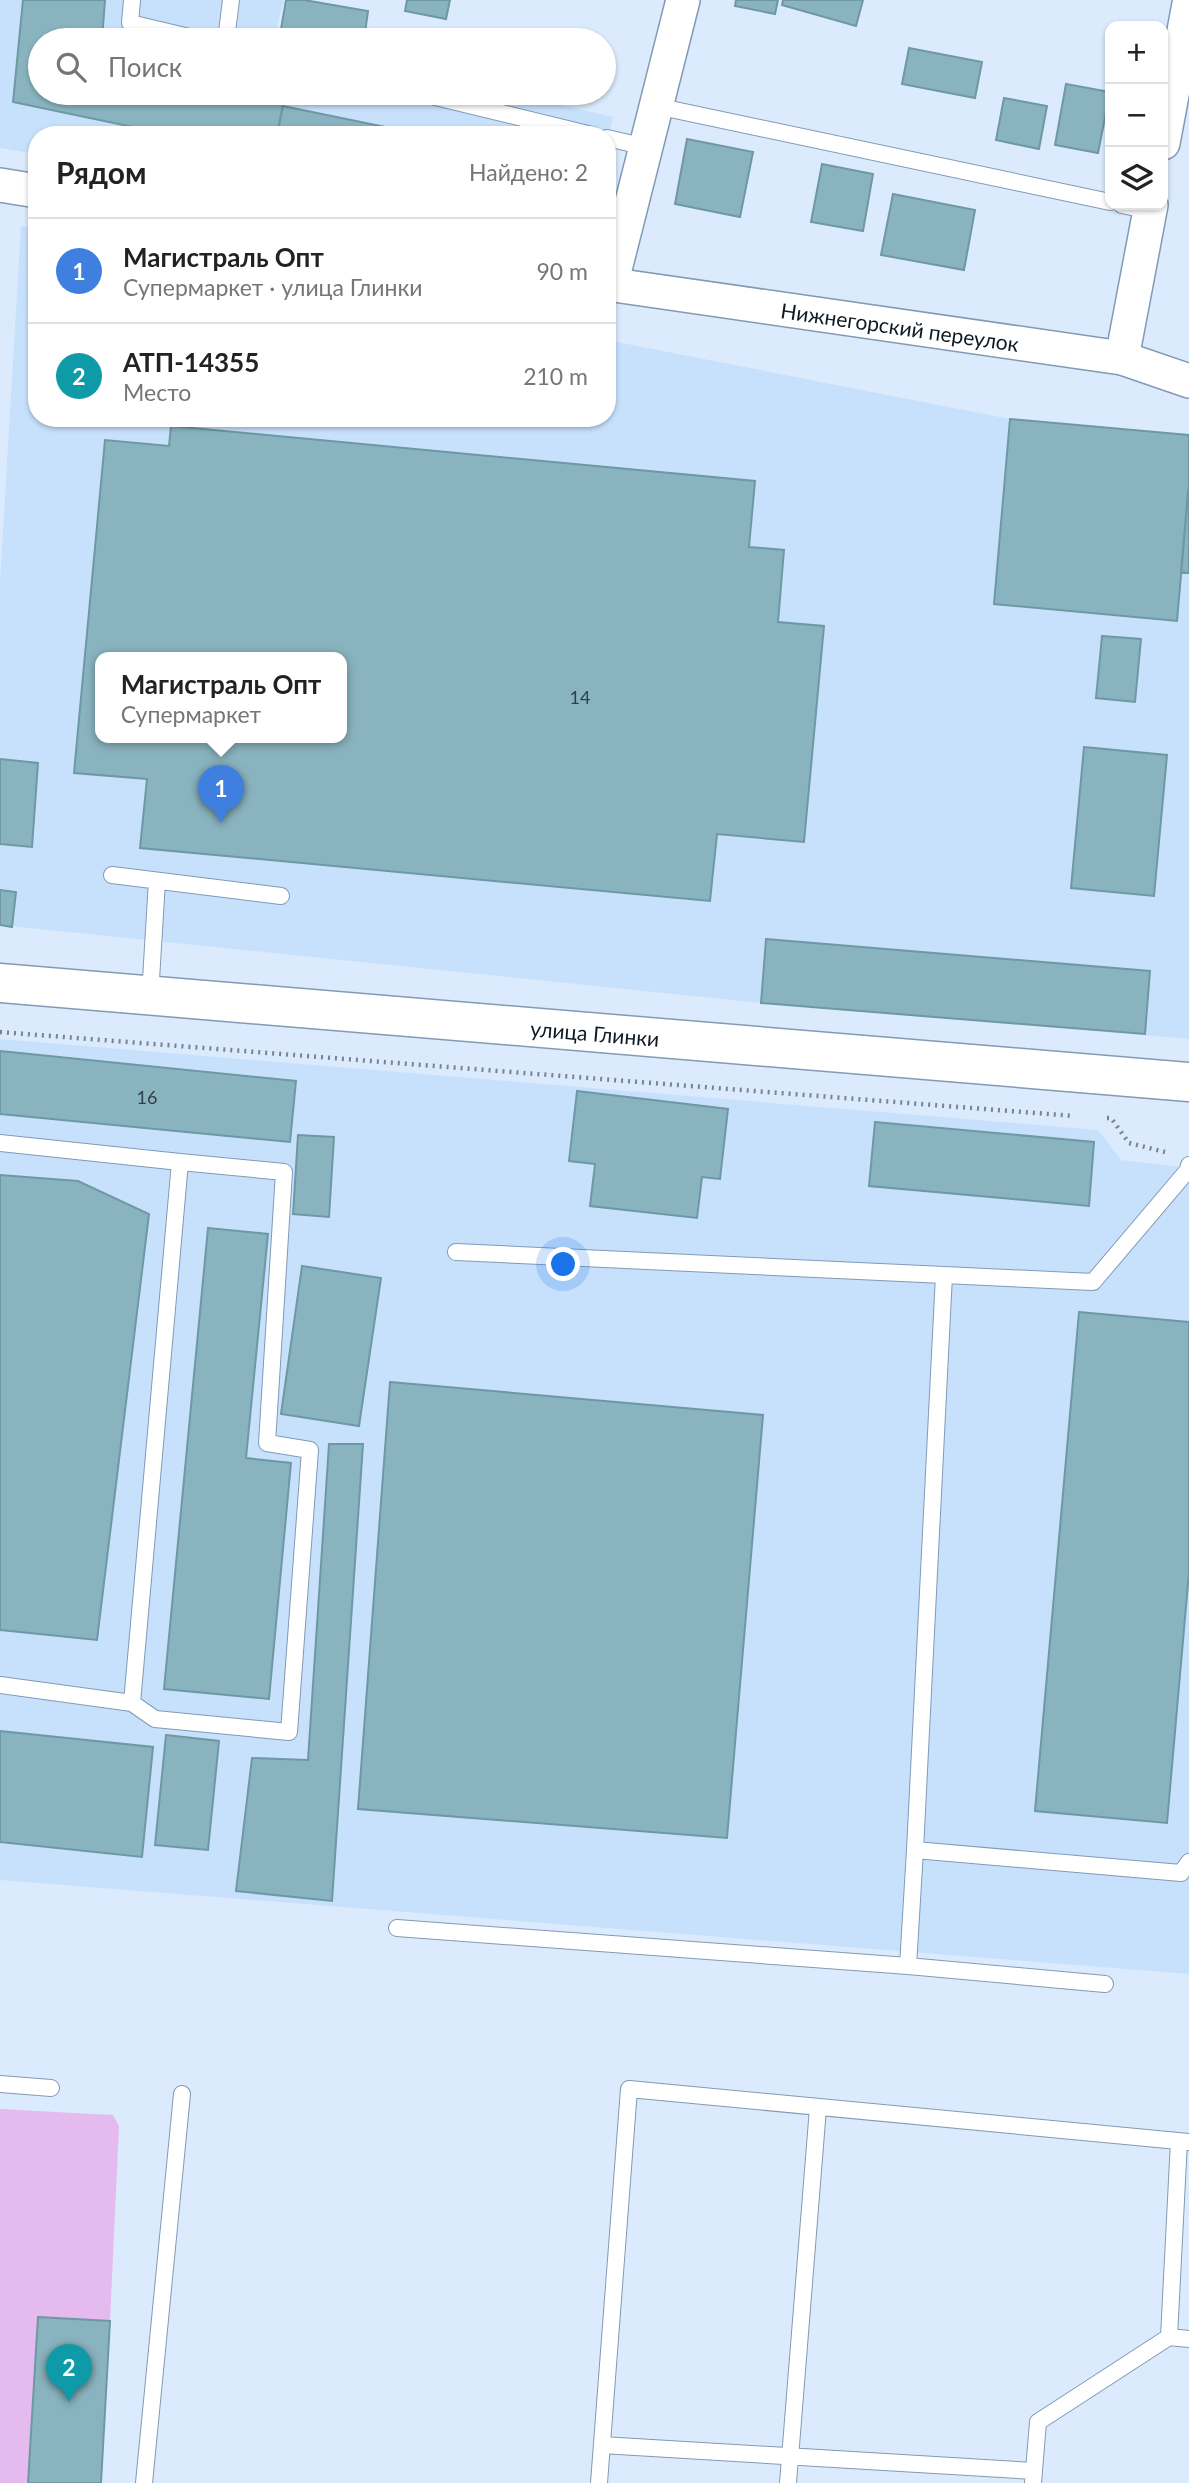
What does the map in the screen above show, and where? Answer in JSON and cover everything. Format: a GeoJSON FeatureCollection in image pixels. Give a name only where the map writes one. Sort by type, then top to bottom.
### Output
{"type":"FeatureCollection","features":[{"type":"Feature","properties":{"kind":"main road","name":"улица Глинки"},"geometry":{"type":"LineString","coordinates":[[0,983],[1189,1082]]}},
{"type":"Feature","properties":{"kind":"street"},"geometry":{"type":"LineString","coordinates":[[616,258],[683,0]]}},
{"type":"Feature","properties":{"kind":"street"},"geometry":{"type":"LineString","coordinates":[[1168,116],[1189,5]]}},
{"type":"Feature","properties":{"kind":"street"},"geometry":{"type":"LineString","coordinates":[[0,184],[28,189]]}},
{"type":"Feature","properties":{"kind":"street"},"geometry":{"type":"LineString","coordinates":[[1122,358],[1141,210]]}},
{"type":"Feature","properties":{"kind":"street","name":"Нижнегорский переулок"},"geometry":{"type":"LineString","coordinates":[[616,285],[1122,358],[1189,381]]}},
{"type":"Feature","properties":{"kind":"lane"},"geometry":{"type":"LineString","coordinates":[[132,0],[130,23],[151,28]]}},
{"type":"Feature","properties":{"kind":"lane"},"geometry":{"type":"LineString","coordinates":[[228,28],[231,0]]}},
{"type":"Feature","properties":{"kind":"lane"},"geometry":{"type":"LineString","coordinates":[[468,105],[555,126]]}},
{"type":"Feature","properties":{"kind":"lane"},"geometry":{"type":"LineString","coordinates":[[656,106],[1105,201]]}},
{"type":"Feature","properties":{"kind":"lane"},"geometry":{"type":"LineString","coordinates":[[616,140],[646,148]]}},
{"type":"Feature","properties":{"kind":"lane"},"geometry":{"type":"LineString","coordinates":[[112,875],[281,896]]}},
{"type":"Feature","properties":{"kind":"lane"},"geometry":{"type":"LineString","coordinates":[[150,996],[157,881]]}},
{"type":"Feature","properties":{"kind":"lane"},"geometry":{"type":"LineString","coordinates":[[0,1143],[284,1172],[267,1443],[310,1450],[289,1732],[155,1719],[132,1703],[0,1685]]}},
{"type":"Feature","properties":{"kind":"lane"},"geometry":{"type":"LineString","coordinates":[[456,1252],[1093,1282],[1188,1170],[1183,1160]]}},
{"type":"Feature","properties":{"kind":"lane"},"geometry":{"type":"LineString","coordinates":[[132,1703],[180,1162]]}},
{"type":"Feature","properties":{"kind":"lane"},"geometry":{"type":"LineString","coordinates":[[908,1966],[944,1275]]}},
{"type":"Feature","properties":{"kind":"lane"},"geometry":{"type":"LineString","coordinates":[[915,1850],[1181,1873],[1189,1862]]}},
{"type":"Feature","properties":{"kind":"lane"},"geometry":{"type":"LineString","coordinates":[[397,1928],[908,1966],[1105,1984]]}},
{"type":"Feature","properties":{"kind":"lane"},"geometry":{"type":"LineString","coordinates":[[0,2084],[51,2088]]}},
{"type":"Feature","properties":{"kind":"lane"},"geometry":{"type":"LineString","coordinates":[[599,2483],[629,2090],[1184,2141],[1170,2337]]}},
{"type":"Feature","properties":{"kind":"lane"},"geometry":{"type":"LineString","coordinates":[[144,2483],[182,2094]]}},
{"type":"Feature","properties":{"kind":"lane"},"geometry":{"type":"LineString","coordinates":[[788,2483],[818,2108]]}},
{"type":"Feature","properties":{"kind":"lane"},"geometry":{"type":"LineString","coordinates":[[602,2445],[1034,2477],[1038,2422],[1170,2337],[1189,2339]]}},
{"type":"Feature","properties":{"kind":"path"},"geometry":{"type":"LineString","coordinates":[[0,1032],[1084,1116]]}},
{"type":"Feature","properties":{"kind":"path"},"geometry":{"type":"LineString","coordinates":[[1098,1117],[1111,1118],[1129,1143],[1183,1160]]}},
{"type":"Feature","properties":{"kind":"shaded area"},"geometry":{"type":"Polygon","coordinates":[[[0,0],[284,0],[276,28],[28,28],[28,105],[561,105],[613,117],[611,126],[28,126],[28,153],[0,148],[0,0]]]}},
{"type":"Feature","properties":{"kind":"shaded area"},"geometry":{"type":"Polygon","coordinates":[[[21,226],[28,227],[28,427],[616,427],[616,342],[1010,419],[1189,435],[1189,1039],[761,1003],[0,925],[0,581],[21,226]]]}},
{"type":"Feature","properties":{"kind":"shaded area"},"geometry":{"type":"Polygon","coordinates":[[[0,1039],[1098,1130],[1121,1160],[1189,1168],[1189,1974],[0,1880],[0,1039]]]}},
{"type":"Feature","properties":{"kind":"shaded area"},"geometry":{"type":"Polygon","coordinates":[[[0,2109],[113,2115],[119,2126],[110,2321],[38,2317],[28,2483],[0,2483],[0,2109]]]}},
{"type":"Feature","properties":{"kind":"building"},"geometry":{"type":"Polygon","coordinates":[[[23,0],[105,0],[103,28],[28,28],[28,105],[283,105],[279,126],[128,126],[13,102],[23,0]]]}},
{"type":"Feature","properties":{"kind":"building"},"geometry":{"type":"Polygon","coordinates":[[[286,0],[304,0],[368,11],[366,28],[281,28],[286,0]]]}},
{"type":"Feature","properties":{"kind":"building"},"geometry":{"type":"Polygon","coordinates":[[[407,0],[450,0],[446,19],[405,11],[407,0]]]}},
{"type":"Feature","properties":{"kind":"building"},"geometry":{"type":"Polygon","coordinates":[[[736,0],[778,0],[775,14],[735,6],[736,0]]]}},
{"type":"Feature","properties":{"kind":"building"},"geometry":{"type":"Polygon","coordinates":[[[783,0],[863,0],[856,26],[782,5],[783,0]]]}},
{"type":"Feature","properties":{"kind":"building"},"geometry":{"type":"Polygon","coordinates":[[[909,48],[982,62],[975,98],[902,84],[909,48]]]}},
{"type":"Feature","properties":{"kind":"building"},"geometry":{"type":"Polygon","coordinates":[[[1066,84],[1105,91],[1105,117],[1098,153],[1055,145],[1066,84]]]}},
{"type":"Feature","properties":{"kind":"building"},"geometry":{"type":"Polygon","coordinates":[[[1004,98],[1047,106],[1039,149],[996,140],[1004,98]]]}},
{"type":"Feature","properties":{"kind":"building"},"geometry":{"type":"Polygon","coordinates":[[[283,106],[380,126],[279,126],[283,106]]]}},
{"type":"Feature","properties":{"kind":"building"},"geometry":{"type":"Polygon","coordinates":[[[687,139],[753,152],[740,217],[675,204],[687,139]]]}},
{"type":"Feature","properties":{"kind":"building"},"geometry":{"type":"Polygon","coordinates":[[[822,164],[873,174],[863,231],[811,222],[822,164]]]}},
{"type":"Feature","properties":{"kind":"building"},"geometry":{"type":"Polygon","coordinates":[[[893,194],[975,210],[964,270],[881,255],[893,194]]]}},
{"type":"Feature","properties":{"kind":"building"},"geometry":{"type":"Polygon","coordinates":[[[1010,419],[1189,435],[1189,483],[1177,621],[994,604],[1010,419]]]}},
{"type":"Feature","properties":{"kind":"building"},"geometry":{"type":"Polygon","coordinates":[[[171,427],[182,427],[755,481],[749,547],[784,550],[778,622],[824,626],[804,842],[717,834],[710,901],[140,848],[147,779],[74,773],[105,440],[169,446],[171,427]]]}},
{"type":"Feature","properties":{"kind":"building"},"geometry":{"type":"Polygon","coordinates":[[[1189,492],[1189,573],[1181,572],[1189,492]]]}},
{"type":"Feature","properties":{"kind":"building"},"geometry":{"type":"Polygon","coordinates":[[[1102,636],[1141,639],[1135,702],[1096,698],[1102,636]]]}},
{"type":"Feature","properties":{"kind":"building"},"geometry":{"type":"Polygon","coordinates":[[[1084,747],[1167,755],[1154,896],[1071,888],[1084,747]]]}},
{"type":"Feature","properties":{"kind":"building"},"geometry":{"type":"Polygon","coordinates":[[[0,759],[38,763],[32,847],[0,844],[0,759]]]}},
{"type":"Feature","properties":{"kind":"building"},"geometry":{"type":"Polygon","coordinates":[[[0,890],[16,892],[12,927],[0,925],[0,890]]]}},
{"type":"Feature","properties":{"kind":"building"},"geometry":{"type":"Polygon","coordinates":[[[766,939],[1150,971],[1145,1034],[761,1003],[766,939]]]}},
{"type":"Feature","properties":{"kind":"building"},"geometry":{"type":"Polygon","coordinates":[[[0,1051],[296,1081],[290,1142],[0,1114],[0,1051]]]}},
{"type":"Feature","properties":{"kind":"building"},"geometry":{"type":"Polygon","coordinates":[[[577,1091],[728,1109],[720,1179],[702,1177],[697,1218],[590,1206],[595,1164],[569,1161],[577,1091]]]}},
{"type":"Feature","properties":{"kind":"building"},"geometry":{"type":"Polygon","coordinates":[[[875,1122],[1094,1142],[1089,1206],[869,1186],[875,1122]]]}},
{"type":"Feature","properties":{"kind":"building"},"geometry":{"type":"Polygon","coordinates":[[[298,1135],[334,1137],[329,1217],[293,1214],[298,1135]]]}},
{"type":"Feature","properties":{"kind":"building"},"geometry":{"type":"Polygon","coordinates":[[[0,1175],[78,1181],[149,1214],[97,1640],[0,1630],[0,1175]]]}},
{"type":"Feature","properties":{"kind":"building"},"geometry":{"type":"Polygon","coordinates":[[[208,1228],[268,1234],[246,1458],[291,1463],[269,1699],[164,1689],[208,1228]]]}},
{"type":"Feature","properties":{"kind":"building"},"geometry":{"type":"Polygon","coordinates":[[[302,1266],[381,1278],[359,1426],[281,1414],[302,1266]]]}},
{"type":"Feature","properties":{"kind":"building"},"geometry":{"type":"Polygon","coordinates":[[[1079,1312],[1189,1322],[1189,1572],[1167,1823],[1035,1811],[1079,1312]]]}},
{"type":"Feature","properties":{"kind":"building"},"geometry":{"type":"Polygon","coordinates":[[[390,1382],[763,1415],[727,1838],[358,1809],[390,1382]]]}},
{"type":"Feature","properties":{"kind":"building"},"geometry":{"type":"Polygon","coordinates":[[[329,1444],[363,1444],[332,1901],[236,1891],[252,1758],[308,1760],[329,1444]]]}},
{"type":"Feature","properties":{"kind":"building"},"geometry":{"type":"Polygon","coordinates":[[[0,1731],[153,1747],[142,1857],[0,1842],[0,1731]]]}},
{"type":"Feature","properties":{"kind":"building"},"geometry":{"type":"Polygon","coordinates":[[[166,1735],[219,1741],[208,1850],[155,1845],[166,1735]]]}},
{"type":"Feature","properties":{"kind":"building"},"geometry":{"type":"Polygon","coordinates":[[[38,2317],[110,2321],[101,2483],[28,2483],[38,2317]]]}},
{"type":"Feature","properties":{"kind":"place","name":"Магистраль Опт"},"geometry":{"type":"Point","coordinates":[221,823]}},
{"type":"Feature","properties":{"kind":"place","name":"АТП-14355"},"geometry":{"type":"Point","coordinates":[69,2402]}}]}
